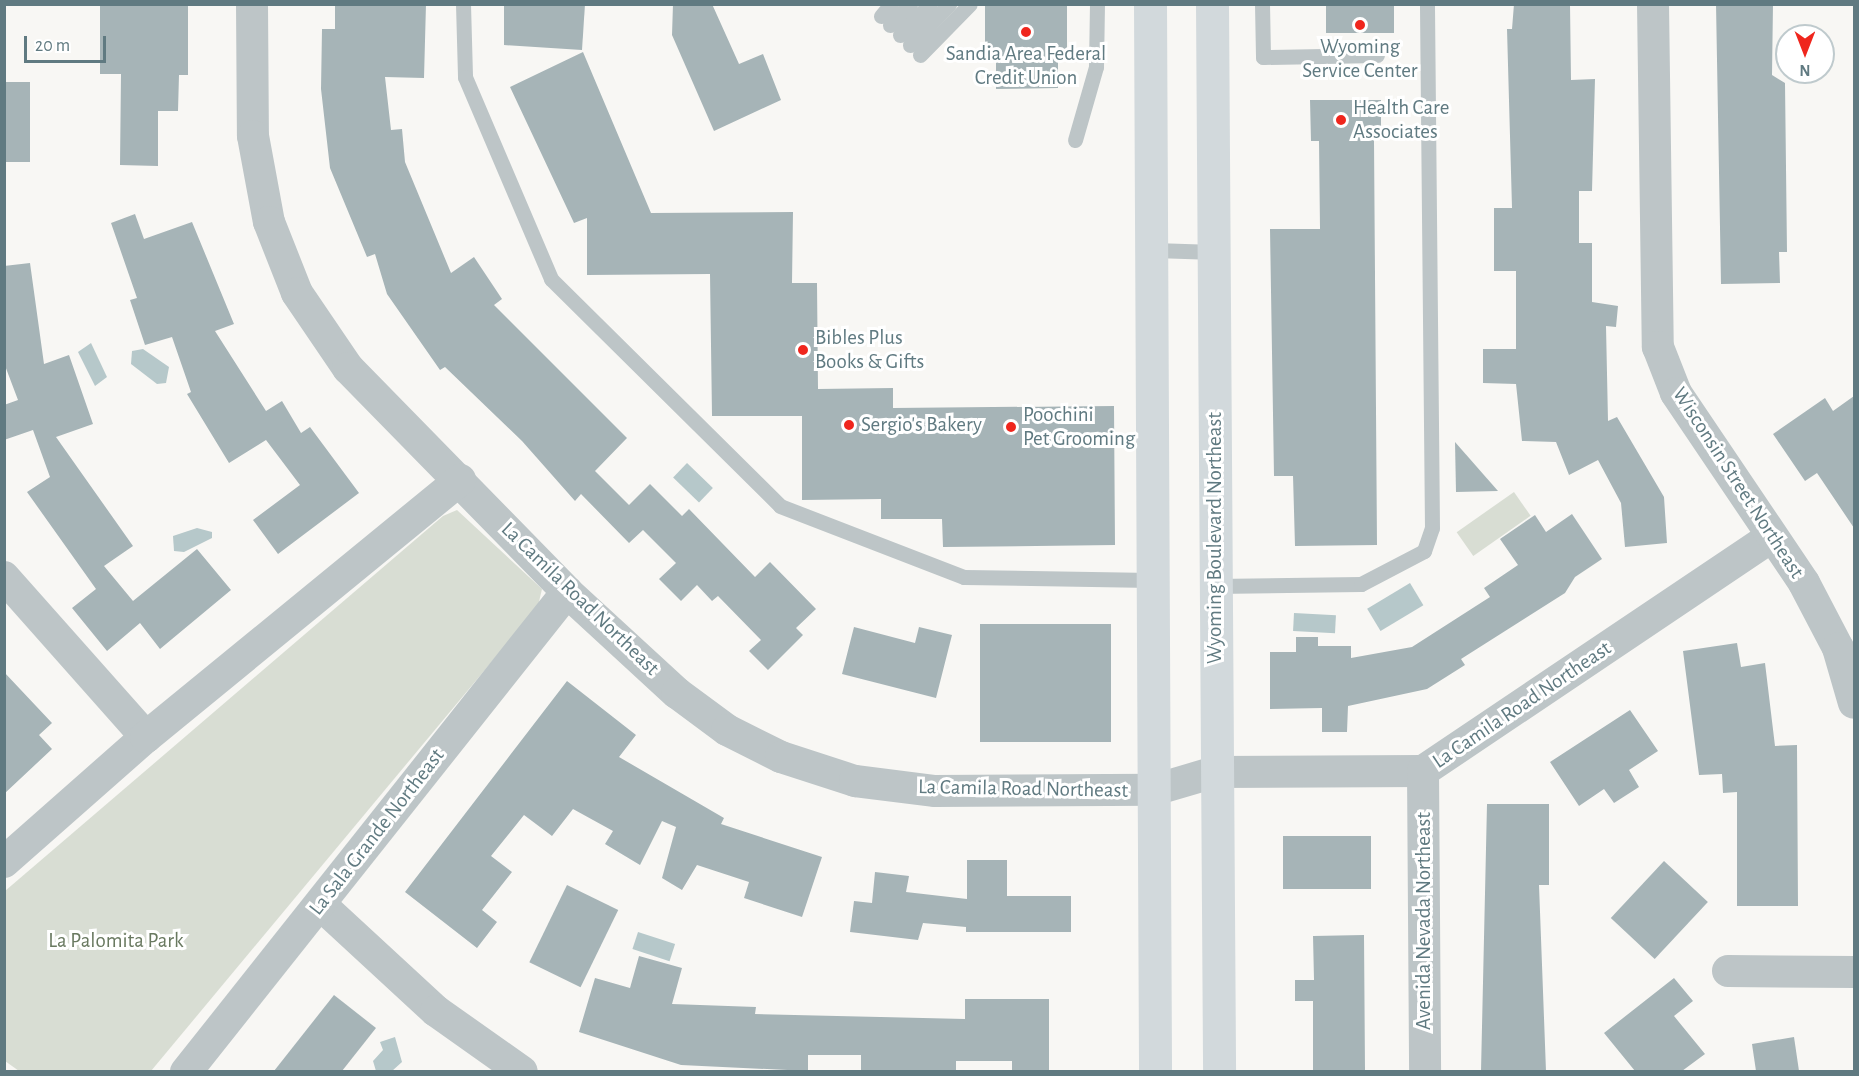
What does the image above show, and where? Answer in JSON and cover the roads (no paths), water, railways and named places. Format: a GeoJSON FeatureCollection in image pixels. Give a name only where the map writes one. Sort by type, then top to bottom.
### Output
{"type":"FeatureCollection","features":[{"type":"Feature","properties":{"kind":"main road"},"geometry":{"type":"LineString","coordinates":[[1150,4],[1154,250],[1152,580],[1155,1071]]}},
{"type":"Feature","properties":{"kind":"main road","name":"Wyoming Boulevard Northeast"},"geometry":{"type":"LineString","coordinates":[[1212,4],[1215,252],[1215,772],[1219,1071]]}},
{"type":"Feature","properties":{"kind":"street","name":"La Camila Road Northeast"},"geometry":{"type":"LineString","coordinates":[[252,4],[253,136],[269,222],[297,293],[348,368],[567,592],[677,693],[728,730],[781,757],[855,781],[935,791],[1154,790],[1215,772],[1423,771],[1771,537]]}},
{"type":"Feature","properties":{"kind":"street","name":"Wisconsin Street Northeast"},"geometry":{"type":"LineString","coordinates":[[1653,4],[1658,347],[1676,393],[1804,583],[1838,648],[1854,702]]}},
{"type":"Feature","properties":{"kind":"street"},"geometry":{"type":"LineString","coordinates":[[4,862],[146,737],[460,480]]}},
{"type":"Feature","properties":{"kind":"street"},"geometry":{"type":"LineString","coordinates":[[4,577],[146,737]]}},
{"type":"Feature","properties":{"kind":"street","name":"La Sala Grande Northeast"},"geometry":{"type":"LineString","coordinates":[[186,1071],[321,905],[567,592]]}},
{"type":"Feature","properties":{"kind":"street","name":"Avenida Nevada Northeast"},"geometry":{"type":"LineString","coordinates":[[1423,771],[1425,1071]]}},
{"type":"Feature","properties":{"kind":"street"},"geometry":{"type":"LineString","coordinates":[[321,905],[436,1011],[522,1071]]}},
{"type":"Feature","properties":{"kind":"street"},"geometry":{"type":"LineString","coordinates":[[1728,971],[1854,972]]}},
{"type":"Feature","properties":{"kind":"lane"},"geometry":{"type":"LineString","coordinates":[[463,4],[465,76],[551,279],[780,506],[964,577],[1152,580]]}},
{"type":"Feature","properties":{"kind":"lane"},"geometry":{"type":"LineString","coordinates":[[899,30],[910,4]]}},
{"type":"Feature","properties":{"kind":"lane"},"geometry":{"type":"LineString","coordinates":[[899,30],[930,4]]}},
{"type":"Feature","properties":{"kind":"lane"},"geometry":{"type":"LineString","coordinates":[[899,30],[949,4]]}},
{"type":"Feature","properties":{"kind":"lane"},"geometry":{"type":"LineString","coordinates":[[899,30],[970,4]]}},
{"type":"Feature","properties":{"kind":"lane"},"geometry":{"type":"LineString","coordinates":[[1075,140],[1096,67],[1097,4]]}},
{"type":"Feature","properties":{"kind":"lane"},"geometry":{"type":"LineString","coordinates":[[1262,4],[1263,57],[1377,56]]}},
{"type":"Feature","properties":{"kind":"lane"},"geometry":{"type":"LineString","coordinates":[[1215,586],[1361,584],[1424,551],[1432,528],[1427,4]]}},
{"type":"Feature","properties":{"kind":"lane"},"geometry":{"type":"LineString","coordinates":[[1154,250],[1215,252]]}},
{"type":"Feature","properties":{"kind":"place","name":"Wyoming Service Center"},"geometry":{"type":"Point","coordinates":[1360,25]}},
{"type":"Feature","properties":{"kind":"place","name":"Sandia Area Federal Credit Union"},"geometry":{"type":"Point","coordinates":[1026,32]}},
{"type":"Feature","properties":{"kind":"place","name":"Health Care Associates"},"geometry":{"type":"Point","coordinates":[1341,120]}},
{"type":"Feature","properties":{"kind":"place","name":"Bibles Plus Books & Gifts"},"geometry":{"type":"Point","coordinates":[803,350]}},
{"type":"Feature","properties":{"kind":"place","name":"Sergio's Bakery"},"geometry":{"type":"Point","coordinates":[849,425]}},
{"type":"Feature","properties":{"kind":"place","name":"Poochini Pet Grooming"},"geometry":{"type":"Point","coordinates":[1011,427]}},
{"type":"Feature","properties":{"kind":"park label","name":"La Palomita Park"},"geometry":{"type":"Point","coordinates":[116,941]}}]}
